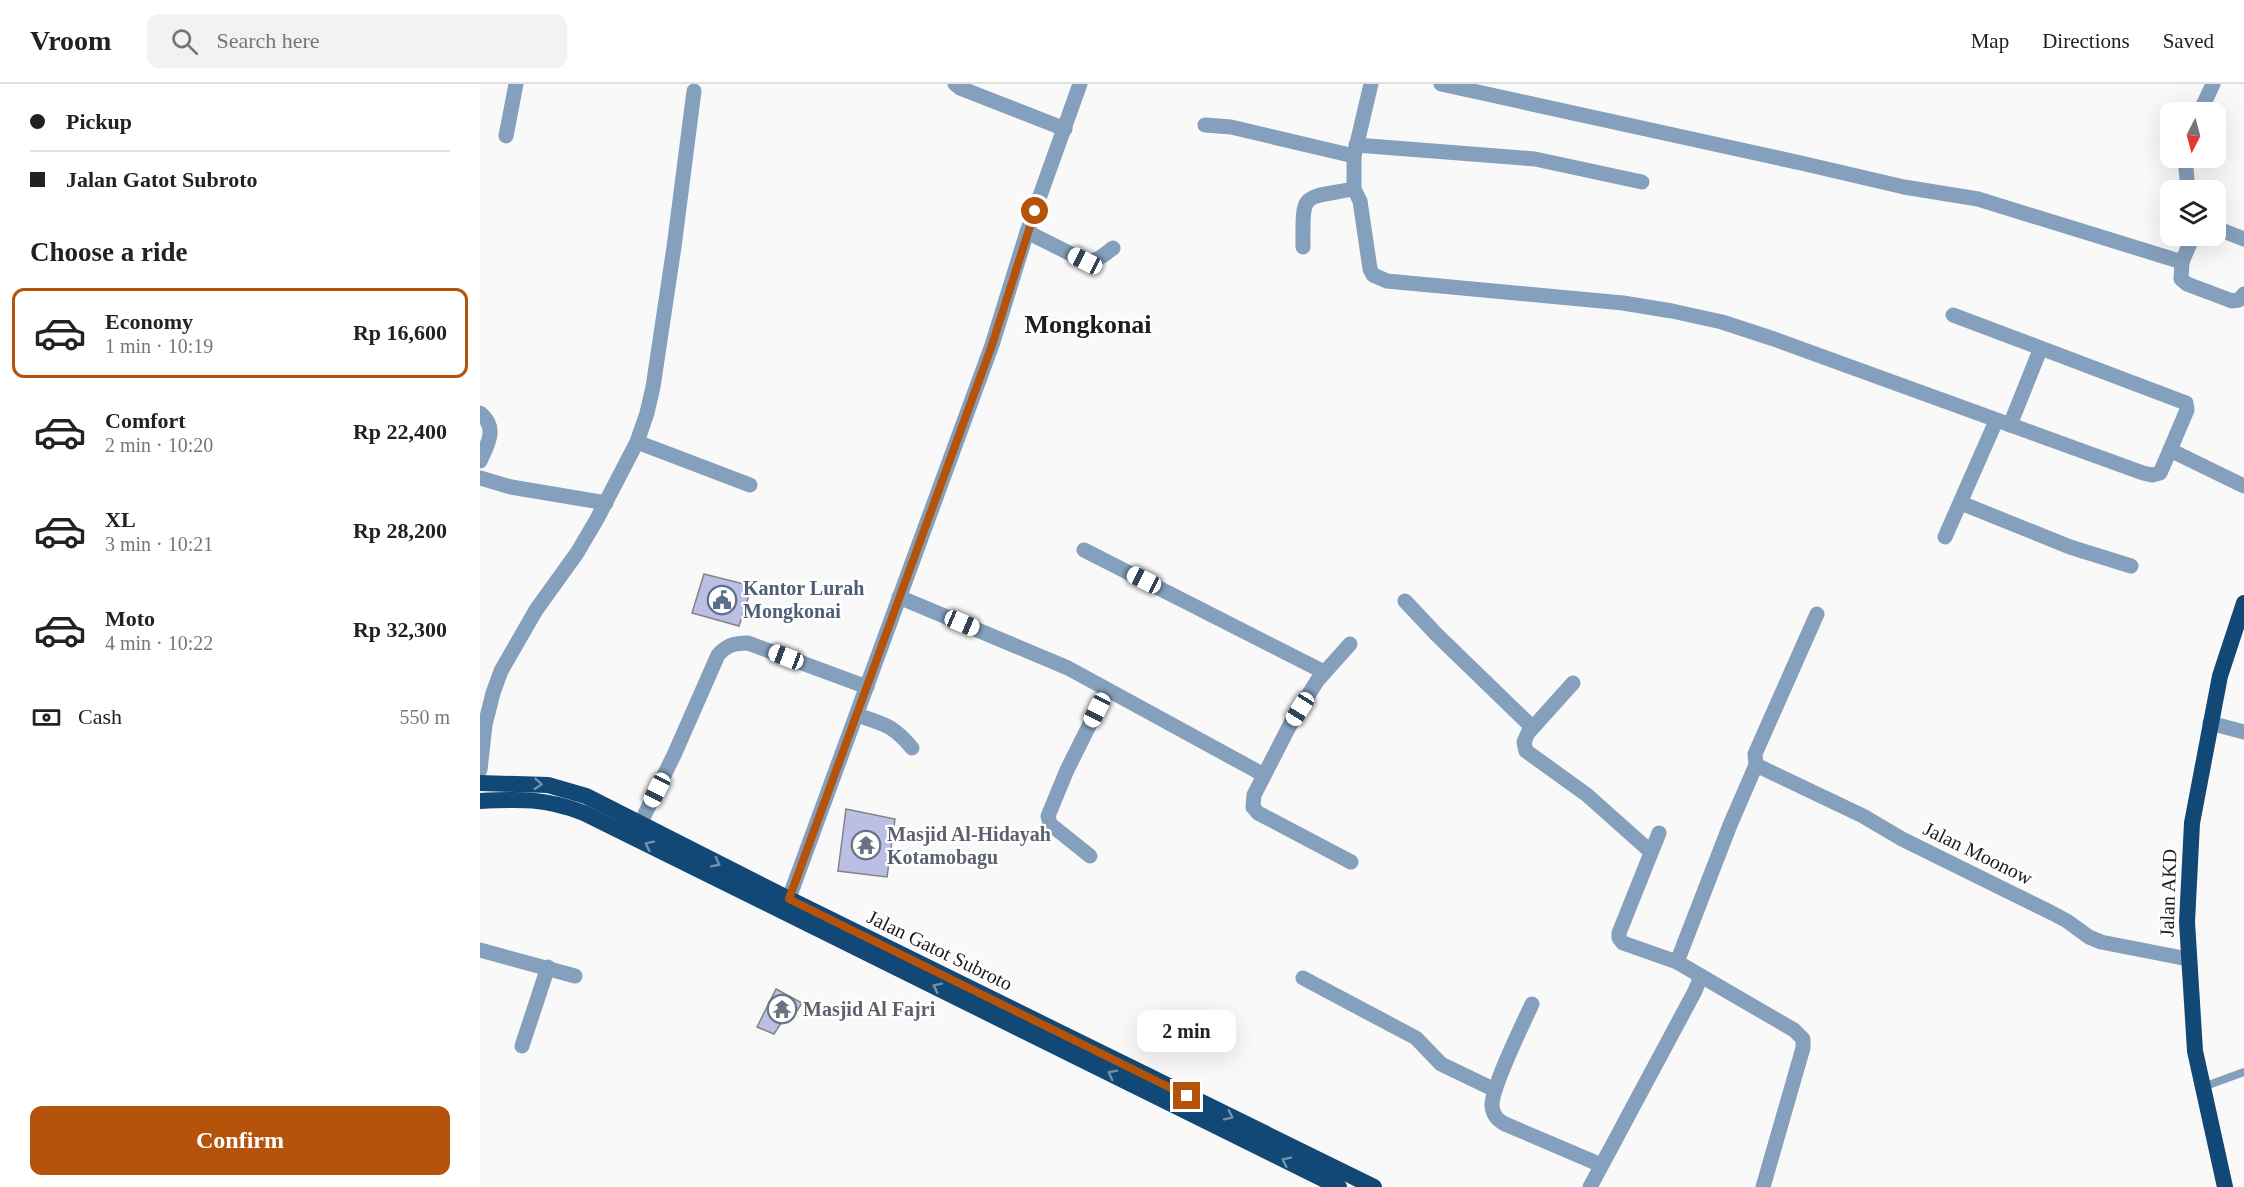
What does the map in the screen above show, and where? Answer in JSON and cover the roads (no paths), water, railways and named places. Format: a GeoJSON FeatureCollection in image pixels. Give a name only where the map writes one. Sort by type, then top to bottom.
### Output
{"type":"FeatureCollection","features":[{"type":"Feature","properties":{"kind":"highway","name":"Jalan AKD"},"geometry":{"type":"LineString","coordinates":[[2225,1187],[2196,1051],[2187,922],[2192,823],[2220,676],[2244,603]]}},
{"type":"Feature","properties":{"kind":"highway","name":"Jalan Gatot Subroto"},"geometry":{"type":"LineString","coordinates":[[480,783],[523,783],[567,789],[586,796],[787,906],[1333,1186]]}},
{"type":"Feature","properties":{"kind":"highway","name":"Jalan Gatot Subroto"},"geometry":{"type":"LineString","coordinates":[[480,801],[517,799],[543,800],[560,804],[787,906],[1374,1187]]}},
{"type":"Feature","properties":{"kind":"street"},"geometry":{"type":"LineString","coordinates":[[506,136],[516,84]]}},
{"type":"Feature","properties":{"kind":"street"},"geometry":{"type":"LineString","coordinates":[[955,84],[960,88],[1065,129]]}},
{"type":"Feature","properties":{"kind":"street"},"geometry":{"type":"LineString","coordinates":[[787,906],[992,345],[1028,232],[1080,84]]}},
{"type":"Feature","properties":{"kind":"street"},"geometry":{"type":"LineString","coordinates":[[1371,84],[1355,150],[1354,189],[1360,201],[1370,269],[1379,279],[1623,303],[1722,322],[2152,475],[2160,473],[2187,410],[2186,403],[2040,350],[1953,315]]}},
{"type":"Feature","properties":{"kind":"street"},"geometry":{"type":"LineString","coordinates":[[1441,84],[1801,163],[1904,188],[1978,199],[2182,262]]}},
{"type":"Feature","properties":{"kind":"street"},"geometry":{"type":"LineString","coordinates":[[2205,102],[2213,84]]}},
{"type":"Feature","properties":{"kind":"street"},"geometry":{"type":"LineString","coordinates":[[480,770],[485,725],[501,671],[536,610],[577,553],[637,442],[653,387],[694,91]]}},
{"type":"Feature","properties":{"kind":"street"},"geometry":{"type":"LineString","coordinates":[[1205,125],[1231,127],[1355,150],[1535,159],[1642,182]]}},
{"type":"Feature","properties":{"kind":"street"},"geometry":{"type":"LineString","coordinates":[[1303,247],[1303,209],[1306,201],[1312,196],[1354,189]]}},
{"type":"Feature","properties":{"kind":"street"},"geometry":{"type":"LineString","coordinates":[[1028,232],[1085,261],[1092,262],[1113,248]]}},
{"type":"Feature","properties":{"kind":"street"},"geometry":{"type":"LineString","coordinates":[[2226,232],[2244,239]]}},
{"type":"Feature","properties":{"kind":"street"},"geometry":{"type":"LineString","coordinates":[[2189,246],[2182,262],[2181,279],[2187,284],[2232,301],[2239,300],[2244,294]]}},
{"type":"Feature","properties":{"kind":"street"},"geometry":{"type":"LineString","coordinates":[[1945,537],[2040,350]]}},
{"type":"Feature","properties":{"kind":"street"},"geometry":{"type":"LineString","coordinates":[[480,413],[487,418],[491,428],[491,436],[480,461]]}},
{"type":"Feature","properties":{"kind":"street"},"geometry":{"type":"LineString","coordinates":[[637,442],[750,485]]}},
{"type":"Feature","properties":{"kind":"street"},"geometry":{"type":"LineString","coordinates":[[2170,450],[2244,486]]}},
{"type":"Feature","properties":{"kind":"street"},"geometry":{"type":"LineString","coordinates":[[480,478],[511,487],[606,503]]}},
{"type":"Feature","properties":{"kind":"street"},"geometry":{"type":"LineString","coordinates":[[1961,503],[2070,547],[2131,566]]}},
{"type":"Feature","properties":{"kind":"street"},"geometry":{"type":"LineString","coordinates":[[1084,550],[1324,672]]}},
{"type":"Feature","properties":{"kind":"street"},"geometry":{"type":"LineString","coordinates":[[899,597],[1068,668],[1264,775]]}},
{"type":"Feature","properties":{"kind":"street"},"geometry":{"type":"LineString","coordinates":[[1405,601],[1532,727]]}},
{"type":"Feature","properties":{"kind":"street"},"geometry":{"type":"LineString","coordinates":[[1677,962],[1756,765],[1755,754],[1817,614]]}},
{"type":"Feature","properties":{"kind":"street"},"geometry":{"type":"LineString","coordinates":[[640,824],[674,755],[718,655],[725,647],[736,643],[747,644],[867,687]]}},
{"type":"Feature","properties":{"kind":"street"},"geometry":{"type":"LineString","coordinates":[[1350,644],[1324,672],[1291,723],[1254,795],[1253,807],[1258,813],[1351,862]]}},
{"type":"Feature","properties":{"kind":"street"},"geometry":{"type":"LineString","coordinates":[[1572,682],[1532,727],[1524,742],[1526,751],[1587,795],[1651,852]]}},
{"type":"Feature","properties":{"kind":"street"},"geometry":{"type":"LineString","coordinates":[[1090,856],[1050,824],[1048,816],[1063,779],[1107,690]]}},
{"type":"Feature","properties":{"kind":"street"},"geometry":{"type":"LineString","coordinates":[[857,716],[891,727],[912,748]]}},
{"type":"Feature","properties":{"kind":"street"},"geometry":{"type":"LineString","coordinates":[[2210,723],[2244,732]]}},
{"type":"Feature","properties":{"kind":"street","name":"Jalan Moonow"},"geometry":{"type":"LineString","coordinates":[[1756,765],[1863,816],[1902,839],[2052,913],[2089,938],[2188,959]]}},
{"type":"Feature","properties":{"kind":"street"},"geometry":{"type":"LineString","coordinates":[[1659,833],[1619,938],[1623,943],[1677,962],[1794,1030],[1803,1039],[1800,1059],[1763,1187]]}},
{"type":"Feature","properties":{"kind":"street"},"geometry":{"type":"LineString","coordinates":[[480,950],[575,976]]}},
{"type":"Feature","properties":{"kind":"street"},"geometry":{"type":"LineString","coordinates":[[522,1046],[548,967]]}},
{"type":"Feature","properties":{"kind":"street"},"geometry":{"type":"LineString","coordinates":[[1590,1187],[1701,976]]}},
{"type":"Feature","properties":{"kind":"street"},"geometry":{"type":"LineString","coordinates":[[1303,978],[1416,1038],[1442,1064],[1495,1090]]}},
{"type":"Feature","properties":{"kind":"street"},"geometry":{"type":"LineString","coordinates":[[1532,1004],[1495,1090],[1492,1106],[1494,1116],[1500,1122],[1601,1165]]}},
{"type":"Feature","properties":{"kind":"lane"},"geometry":{"type":"LineString","coordinates":[[2203,1087],[2244,1072]]}},
{"type":"Feature","properties":{"kind":"place","name":"Kantor Lurah Mongkonai"},"geometry":{"type":"Point","coordinates":[722,600]}},
{"type":"Feature","properties":{"kind":"place","name":"Masjid Al-Hidayah Kotamobagu"},"geometry":{"type":"Point","coordinates":[866,845]}},
{"type":"Feature","properties":{"kind":"place","name":"Masjid Al Fajri"},"geometry":{"type":"Point","coordinates":[782,1009]}},
{"type":"Feature","properties":{"kind":"district","name":"Mongkonai"},"geometry":{"type":"Point","coordinates":[1088,324]}}]}
